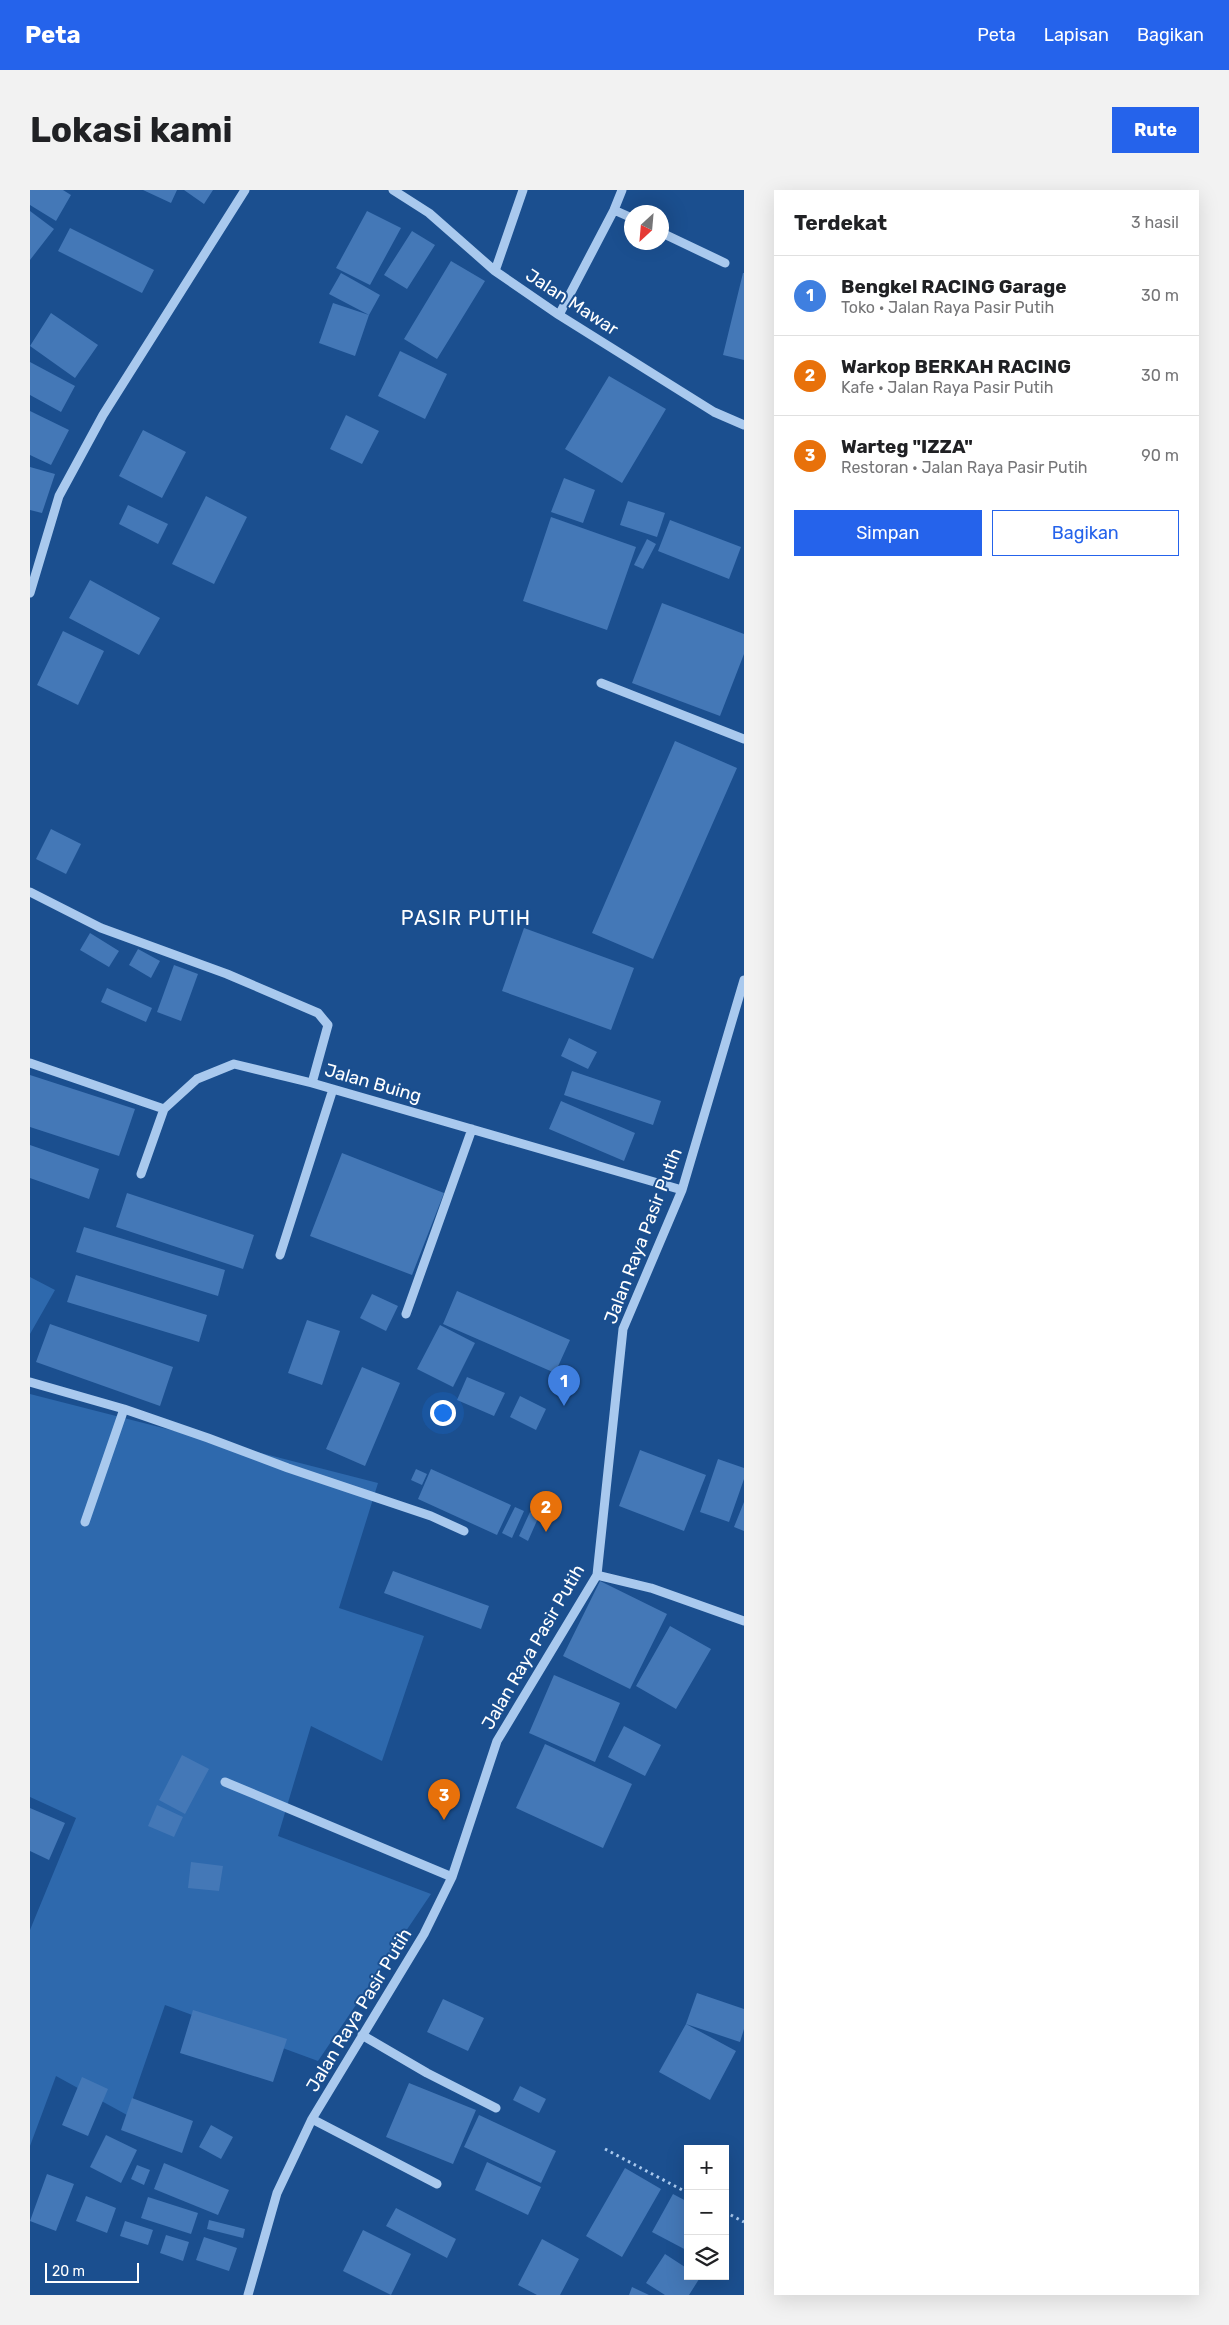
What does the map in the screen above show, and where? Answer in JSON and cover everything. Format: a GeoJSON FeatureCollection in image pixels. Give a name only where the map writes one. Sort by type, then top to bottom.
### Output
{"type":"FeatureCollection","features":[{"type":"Feature","properties":{"kind":"street"},"geometry":{"type":"LineString","coordinates":[[30,593],[59,496],[103,415],[245,190]]}},
{"type":"Feature","properties":{"kind":"street","name":"Jalan Mawar"},"geometry":{"type":"LineString","coordinates":[[393,190],[429,213],[495,271],[559,315],[714,412],[744,425]]}},
{"type":"Feature","properties":{"kind":"street"},"geometry":{"type":"LineString","coordinates":[[495,271],[523,190]]}},
{"type":"Feature","properties":{"kind":"street"},"geometry":{"type":"LineString","coordinates":[[559,315],[614,210],[622,190]]}},
{"type":"Feature","properties":{"kind":"street"},"geometry":{"type":"LineString","coordinates":[[614,210],[624,214]]}},
{"type":"Feature","properties":{"kind":"street"},"geometry":{"type":"LineString","coordinates":[[669,235],[725,263]]}},
{"type":"Feature","properties":{"kind":"street"},"geometry":{"type":"LineString","coordinates":[[601,682],[744,739]]}},
{"type":"Feature","properties":{"kind":"street","name":"Jalan Buing"},"geometry":{"type":"LineString","coordinates":[[30,892],[101,928],[227,974],[318,1013],[328,1024],[312,1083],[682,1190]]}},
{"type":"Feature","properties":{"kind":"street","name":"Jalan Raya Pasir Putih"},"geometry":{"type":"LineString","coordinates":[[248,2295],[277,2193],[312,2119],[424,1934],[452,1877],[497,1741],[597,1575],[624,1328],[682,1190],[744,980]]}},
{"type":"Feature","properties":{"kind":"street"},"geometry":{"type":"LineString","coordinates":[[30,1063],[164,1109]]}},
{"type":"Feature","properties":{"kind":"street"},"geometry":{"type":"LineString","coordinates":[[141,1174],[164,1109],[197,1079],[234,1064],[312,1083]]}},
{"type":"Feature","properties":{"kind":"street"},"geometry":{"type":"LineString","coordinates":[[280,1255],[334,1089]]}},
{"type":"Feature","properties":{"kind":"street"},"geometry":{"type":"LineString","coordinates":[[406,1314],[472,1129]]}},
{"type":"Feature","properties":{"kind":"street"},"geometry":{"type":"LineString","coordinates":[[30,1382],[124,1409],[431,1516],[464,1532]]}},
{"type":"Feature","properties":{"kind":"street"},"geometry":{"type":"LineString","coordinates":[[85,1522],[124,1409]]}},
{"type":"Feature","properties":{"kind":"street"},"geometry":{"type":"LineString","coordinates":[[597,1575],[651,1588],[744,1621]]}},
{"type":"Feature","properties":{"kind":"street"},"geometry":{"type":"LineString","coordinates":[[225,1782],[452,1877]]}},
{"type":"Feature","properties":{"kind":"street"},"geometry":{"type":"LineString","coordinates":[[362,2035],[427,2073],[496,2108]]}},
{"type":"Feature","properties":{"kind":"street"},"geometry":{"type":"LineString","coordinates":[[312,2119],[437,2184]]}},
{"type":"Feature","properties":{"kind":"path"},"geometry":{"type":"LineString","coordinates":[[605,2149],[684,2191]]}},
{"type":"Feature","properties":{"kind":"path"},"geometry":{"type":"LineString","coordinates":[[729,2214],[744,2222]]}},
{"type":"Feature","properties":{"kind":"shaded area"},"geometry":{"type":"Polygon","coordinates":[[[30,1277],[55,1290],[30,1334],[30,1277]]]}},
{"type":"Feature","properties":{"kind":"shaded area"},"geometry":{"type":"Polygon","coordinates":[[[30,1394],[378,1483],[339,1608],[424,1636],[382,1761],[311,1726],[278,1836],[431,1894],[318,2061],[165,2005],[127,2115],[56,2076],[30,2146],[30,1930],[76,1818],[30,1797],[30,1394]]]}},
{"type":"Feature","properties":{"kind":"building"},"geometry":{"type":"Polygon","coordinates":[[[30,190],[63,190],[71,195],[56,221],[30,205],[30,190]]]}},
{"type":"Feature","properties":{"kind":"building"},"geometry":{"type":"Polygon","coordinates":[[[143,190],[177,190],[171,203],[143,190]]]}},
{"type":"Feature","properties":{"kind":"building"},"geometry":{"type":"Polygon","coordinates":[[[184,190],[213,190],[204,204],[184,190]]]}},
{"type":"Feature","properties":{"kind":"building"},"geometry":{"type":"Polygon","coordinates":[[[30,211],[54,229],[30,260],[30,211]]]}},
{"type":"Feature","properties":{"kind":"building"},"geometry":{"type":"Polygon","coordinates":[[[367,211],[401,228],[370,285],[336,268],[367,211]]]}},
{"type":"Feature","properties":{"kind":"building"},"geometry":{"type":"Polygon","coordinates":[[[70,228],[154,270],[142,293],[58,251],[70,228]]]}},
{"type":"Feature","properties":{"kind":"building"},"geometry":{"type":"Polygon","coordinates":[[[412,231],[435,245],[407,289],[384,275],[412,231]]]}},
{"type":"Feature","properties":{"kind":"building"},"geometry":{"type":"Polygon","coordinates":[[[451,261],[485,281],[437,359],[404,339],[451,261]]]}},
{"type":"Feature","properties":{"kind":"building"},"geometry":{"type":"Polygon","coordinates":[[[341,273],[380,295],[369,315],[329,294],[341,273]]]}},
{"type":"Feature","properties":{"kind":"building"},"geometry":{"type":"Polygon","coordinates":[[[744,273],[744,360],[723,355],[744,273]]]}},
{"type":"Feature","properties":{"kind":"building"},"geometry":{"type":"Polygon","coordinates":[[[333,303],[369,315],[355,356],[319,343],[333,303]]]}},
{"type":"Feature","properties":{"kind":"building"},"geometry":{"type":"Polygon","coordinates":[[[51,313],[98,345],[75,378],[30,346],[51,313]]]}},
{"type":"Feature","properties":{"kind":"building"},"geometry":{"type":"Polygon","coordinates":[[[400,351],[447,374],[425,419],[378,396],[400,351]]]}},
{"type":"Feature","properties":{"kind":"building"},"geometry":{"type":"Polygon","coordinates":[[[30,362],[75,386],[61,412],[30,395],[30,362]]]}},
{"type":"Feature","properties":{"kind":"building"},"geometry":{"type":"Polygon","coordinates":[[[609,376],[666,409],[622,483],[565,449],[609,376]]]}},
{"type":"Feature","properties":{"kind":"building"},"geometry":{"type":"Polygon","coordinates":[[[30,411],[69,430],[51,465],[30,455],[30,411]]]}},
{"type":"Feature","properties":{"kind":"building"},"geometry":{"type":"Polygon","coordinates":[[[346,415],[379,431],[362,464],[330,449],[346,415]]]}},
{"type":"Feature","properties":{"kind":"building"},"geometry":{"type":"Polygon","coordinates":[[[143,430],[186,452],[162,498],[119,476],[143,430]]]}},
{"type":"Feature","properties":{"kind":"building"},"geometry":{"type":"Polygon","coordinates":[[[30,467],[55,474],[42,513],[30,510],[30,467]]]}},
{"type":"Feature","properties":{"kind":"building"},"geometry":{"type":"Polygon","coordinates":[[[564,478],[595,490],[583,523],[551,512],[564,478]]]}},
{"type":"Feature","properties":{"kind":"building"},"geometry":{"type":"Polygon","coordinates":[[[206,496],[247,517],[214,584],[172,564],[206,496]]]}},
{"type":"Feature","properties":{"kind":"building"},"geometry":{"type":"Polygon","coordinates":[[[628,501],[665,513],[657,537],[620,525],[628,501]]]}},
{"type":"Feature","properties":{"kind":"building"},"geometry":{"type":"Polygon","coordinates":[[[128,505],[168,524],[158,544],[119,524],[128,505]]]}},
{"type":"Feature","properties":{"kind":"building"},"geometry":{"type":"Polygon","coordinates":[[[551,517],[636,547],[607,630],[523,601],[551,517]]]}},
{"type":"Feature","properties":{"kind":"building"},"geometry":{"type":"Polygon","coordinates":[[[670,520],[741,547],[729,579],[658,551],[670,520]]]}},
{"type":"Feature","properties":{"kind":"building"},"geometry":{"type":"Polygon","coordinates":[[[647,539],[656,544],[643,569],[634,565],[647,539]]]}},
{"type":"Feature","properties":{"kind":"building"},"geometry":{"type":"Polygon","coordinates":[[[90,580],[160,618],[139,655],[69,618],[90,580]]]}},
{"type":"Feature","properties":{"kind":"building"},"geometry":{"type":"Polygon","coordinates":[[[662,603],[744,634],[744,654],[720,716],[632,683],[662,603]]]}},
{"type":"Feature","properties":{"kind":"building"},"geometry":{"type":"Polygon","coordinates":[[[63,631],[104,651],[78,705],[37,685],[63,631]]]}},
{"type":"Feature","properties":{"kind":"building"},"geometry":{"type":"Polygon","coordinates":[[[675,741],[737,768],[653,959],[592,933],[675,741]]]}},
{"type":"Feature","properties":{"kind":"building"},"geometry":{"type":"Polygon","coordinates":[[[51,829],[81,844],[66,874],[36,859],[51,829]]]}},
{"type":"Feature","properties":{"kind":"building"},"geometry":{"type":"Polygon","coordinates":[[[524,928],[634,968],[611,1030],[502,991],[524,928]]]}},
{"type":"Feature","properties":{"kind":"building"},"geometry":{"type":"Polygon","coordinates":[[[90,933],[119,951],[109,967],[80,950],[90,933]]]}},
{"type":"Feature","properties":{"kind":"building"},"geometry":{"type":"Polygon","coordinates":[[[138,949],[160,961],[151,978],[129,965],[138,949]]]}},
{"type":"Feature","properties":{"kind":"building"},"geometry":{"type":"Polygon","coordinates":[[[174,965],[198,974],[181,1021],[157,1012],[174,965]]]}},
{"type":"Feature","properties":{"kind":"building"},"geometry":{"type":"Polygon","coordinates":[[[107,988],[152,1008],[146,1022],[101,1002],[107,988]]]}},
{"type":"Feature","properties":{"kind":"building"},"geometry":{"type":"Polygon","coordinates":[[[569,1038],[597,1052],[588,1069],[561,1056],[569,1038]]]}},
{"type":"Feature","properties":{"kind":"building"},"geometry":{"type":"Polygon","coordinates":[[[572,1071],[661,1101],[653,1125],[564,1095],[572,1071]]]}},
{"type":"Feature","properties":{"kind":"building"},"geometry":{"type":"Polygon","coordinates":[[[30,1075],[135,1109],[119,1156],[30,1127],[30,1075]]]}},
{"type":"Feature","properties":{"kind":"building"},"geometry":{"type":"Polygon","coordinates":[[[561,1101],[635,1133],[624,1161],[549,1129],[561,1101]]]}},
{"type":"Feature","properties":{"kind":"building"},"geometry":{"type":"Polygon","coordinates":[[[30,1145],[99,1169],[89,1199],[30,1178],[30,1145]]]}},
{"type":"Feature","properties":{"kind":"building"},"geometry":{"type":"Polygon","coordinates":[[[342,1153],[444,1193],[412,1275],[310,1236],[342,1153]]]}},
{"type":"Feature","properties":{"kind":"building"},"geometry":{"type":"Polygon","coordinates":[[[127,1193],[254,1235],[243,1269],[116,1227],[127,1193]]]}},
{"type":"Feature","properties":{"kind":"building"},"geometry":{"type":"Polygon","coordinates":[[[84,1227],[225,1270],[218,1296],[76,1252],[84,1227]]]}},
{"type":"Feature","properties":{"kind":"building"},"geometry":{"type":"Polygon","coordinates":[[[76,1275],[207,1315],[199,1342],[67,1302],[76,1275]]]}},
{"type":"Feature","properties":{"kind":"building"},"geometry":{"type":"Polygon","coordinates":[[[457,1291],[570,1340],[555,1373],[443,1324],[457,1291]]]}},
{"type":"Feature","properties":{"kind":"building"},"geometry":{"type":"Polygon","coordinates":[[[372,1294],[398,1306],[386,1331],[360,1318],[372,1294]]]}},
{"type":"Feature","properties":{"kind":"building"},"geometry":{"type":"Polygon","coordinates":[[[307,1320],[340,1331],[322,1385],[288,1373],[307,1320]]]}},
{"type":"Feature","properties":{"kind":"building"},"geometry":{"type":"Polygon","coordinates":[[[50,1324],[173,1367],[160,1406],[36,1362],[50,1324]]]}},
{"type":"Feature","properties":{"kind":"building"},"geometry":{"type":"Polygon","coordinates":[[[440,1325],[475,1343],[453,1387],[417,1369],[440,1325]]]}},
{"type":"Feature","properties":{"kind":"building"},"geometry":{"type":"Polygon","coordinates":[[[362,1367],[400,1383],[365,1466],[326,1449],[362,1367]]]}},
{"type":"Feature","properties":{"kind":"building"},"geometry":{"type":"Polygon","coordinates":[[[467,1377],[505,1393],[494,1416],[457,1400],[467,1377]]]}},
{"type":"Feature","properties":{"kind":"building"},"geometry":{"type":"Polygon","coordinates":[[[520,1396],[546,1409],[536,1430],[510,1417],[520,1396]]]}},
{"type":"Feature","properties":{"kind":"building"},"geometry":{"type":"Polygon","coordinates":[[[640,1450],[706,1475],[684,1531],[619,1506],[640,1450]]]}},
{"type":"Feature","properties":{"kind":"building"},"geometry":{"type":"Polygon","coordinates":[[[718,1459],[744,1468],[744,1479],[729,1522],[700,1512],[718,1459]]]}},
{"type":"Feature","properties":{"kind":"building"},"geometry":{"type":"Polygon","coordinates":[[[416,1469],[427,1474],[422,1485],[411,1480],[416,1469]]]}},
{"type":"Feature","properties":{"kind":"building"},"geometry":{"type":"Polygon","coordinates":[[[431,1469],[511,1505],[497,1535],[418,1499],[431,1469]]]}},
{"type":"Feature","properties":{"kind":"building"},"geometry":{"type":"Polygon","coordinates":[[[744,1502],[744,1531],[734,1527],[744,1502]]]}},
{"type":"Feature","properties":{"kind":"building"},"geometry":{"type":"Polygon","coordinates":[[[515,1507],[524,1511],[512,1538],[502,1533],[515,1507]]]}},
{"type":"Feature","properties":{"kind":"building"},"geometry":{"type":"Polygon","coordinates":[[[530,1512],[539,1516],[528,1541],[519,1536],[530,1512]]]}},
{"type":"Feature","properties":{"kind":"building"},"geometry":{"type":"Polygon","coordinates":[[[393,1571],[489,1606],[481,1629],[384,1593],[393,1571]]]}},
{"type":"Feature","properties":{"kind":"building"},"geometry":{"type":"Polygon","coordinates":[[[600,1581],[667,1614],[630,1689],[563,1656],[600,1581]]]}},
{"type":"Feature","properties":{"kind":"building"},"geometry":{"type":"Polygon","coordinates":[[[670,1626],[711,1649],[676,1709],[636,1686],[670,1626]]]}},
{"type":"Feature","properties":{"kind":"building"},"geometry":{"type":"Polygon","coordinates":[[[554,1675],[620,1703],[595,1762],[529,1733],[554,1675]]]}},
{"type":"Feature","properties":{"kind":"building"},"geometry":{"type":"Polygon","coordinates":[[[624,1726],[661,1745],[645,1776],[608,1757],[624,1726]]]}},
{"type":"Feature","properties":{"kind":"building"},"geometry":{"type":"Polygon","coordinates":[[[545,1744],[632,1784],[603,1848],[516,1808],[545,1744]]]}},
{"type":"Feature","properties":{"kind":"building"},"geometry":{"type":"Polygon","coordinates":[[[182,1755],[209,1769],[185,1814],[159,1800],[182,1755]]]}},
{"type":"Feature","properties":{"kind":"building"},"geometry":{"type":"Polygon","coordinates":[[[157,1805],[183,1817],[174,1837],[148,1826],[157,1805]]]}},
{"type":"Feature","properties":{"kind":"building"},"geometry":{"type":"Polygon","coordinates":[[[30,1808],[65,1823],[49,1860],[30,1851],[30,1808]]]}},
{"type":"Feature","properties":{"kind":"building"},"geometry":{"type":"Polygon","coordinates":[[[191,1862],[223,1866],[219,1891],[188,1888],[191,1862]]]}},
{"type":"Feature","properties":{"kind":"building"},"geometry":{"type":"Polygon","coordinates":[[[697,1993],[744,2009],[744,2029],[740,2042],[686,2024],[697,1993]]]}},
{"type":"Feature","properties":{"kind":"building"},"geometry":{"type":"Polygon","coordinates":[[[443,1999],[484,2018],[468,2051],[427,2032],[443,1999]]]}},
{"type":"Feature","properties":{"kind":"building"},"geometry":{"type":"Polygon","coordinates":[[[193,2010],[287,2039],[273,2082],[180,2053],[193,2010]]]}},
{"type":"Feature","properties":{"kind":"building"},"geometry":{"type":"Polygon","coordinates":[[[686,2024],[736,2051],[710,2100],[659,2072],[686,2024]]]}},
{"type":"Feature","properties":{"kind":"building"},"geometry":{"type":"Polygon","coordinates":[[[82,2077],[108,2089],[88,2136],[62,2125],[82,2077]]]}},
{"type":"Feature","properties":{"kind":"building"},"geometry":{"type":"Polygon","coordinates":[[[409,2083],[476,2110],[453,2164],[386,2137],[409,2083]]]}},
{"type":"Feature","properties":{"kind":"building"},"geometry":{"type":"Polygon","coordinates":[[[520,2086],[546,2099],[539,2113],[513,2100],[520,2086]]]}},
{"type":"Feature","properties":{"kind":"building"},"geometry":{"type":"Polygon","coordinates":[[[132,2098],[193,2121],[182,2153],[121,2130],[132,2098]]]}},
{"type":"Feature","properties":{"kind":"building"},"geometry":{"type":"Polygon","coordinates":[[[479,2115],[556,2151],[541,2183],[464,2147],[479,2115]]]}},
{"type":"Feature","properties":{"kind":"building"},"geometry":{"type":"Polygon","coordinates":[[[211,2125],[233,2137],[221,2159],[199,2147],[211,2125]]]}},
{"type":"Feature","properties":{"kind":"building"},"geometry":{"type":"Polygon","coordinates":[[[106,2135],[137,2150],[121,2183],[90,2167],[106,2135]]]}},
{"type":"Feature","properties":{"kind":"building"},"geometry":{"type":"Polygon","coordinates":[[[487,2162],[541,2187],[528,2215],[475,2190],[487,2162]]]}},
{"type":"Feature","properties":{"kind":"building"},"geometry":{"type":"Polygon","coordinates":[[[164,2163],[229,2190],[218,2215],[154,2189],[164,2163]]]}},
{"type":"Feature","properties":{"kind":"building"},"geometry":{"type":"Polygon","coordinates":[[[137,2165],[150,2170],[144,2185],[131,2179],[137,2165]]]}},
{"type":"Feature","properties":{"kind":"building"},"geometry":{"type":"Polygon","coordinates":[[[625,2168],[661,2189],[622,2257],[586,2236],[625,2168]]]}},
{"type":"Feature","properties":{"kind":"building"},"geometry":{"type":"Polygon","coordinates":[[[47,2174],[74,2184],[56,2231],[30,2221],[47,2174]]]}},
{"type":"Feature","properties":{"kind":"building"},"geometry":{"type":"Polygon","coordinates":[[[673,2194],[684,2200],[684,2249],[652,2232],[673,2194]]]}},
{"type":"Feature","properties":{"kind":"building"},"geometry":{"type":"Polygon","coordinates":[[[86,2196],[116,2208],[107,2233],[76,2221],[86,2196]]]}},
{"type":"Feature","properties":{"kind":"building"},"geometry":{"type":"Polygon","coordinates":[[[148,2197],[198,2213],[191,2234],[141,2218],[148,2197]]]}},
{"type":"Feature","properties":{"kind":"building"},"geometry":{"type":"Polygon","coordinates":[[[396,2208],[456,2239],[447,2258],[386,2226],[396,2208]]]}},
{"type":"Feature","properties":{"kind":"building"},"geometry":{"type":"Polygon","coordinates":[[[209,2220],[245,2229],[243,2238],[207,2229],[209,2220]]]}},
{"type":"Feature","properties":{"kind":"building"},"geometry":{"type":"Polygon","coordinates":[[[125,2221],[153,2230],[148,2245],[120,2236],[125,2221]]]}},
{"type":"Feature","properties":{"kind":"building"},"geometry":{"type":"Polygon","coordinates":[[[363,2230],[411,2254],[391,2295],[343,2271],[363,2230]]]}},
{"type":"Feature","properties":{"kind":"building"},"geometry":{"type":"Polygon","coordinates":[[[166,2235],[189,2242],[183,2261],[160,2253],[166,2235]]]}},
{"type":"Feature","properties":{"kind":"building"},"geometry":{"type":"Polygon","coordinates":[[[204,2237],[237,2248],[229,2271],[196,2260],[204,2237]]]}},
{"type":"Feature","properties":{"kind":"building"},"geometry":{"type":"Polygon","coordinates":[[[542,2239],[579,2259],[560,2295],[537,2295],[518,2285],[542,2239]]]}},
{"type":"Feature","properties":{"kind":"building"},"geometry":{"type":"Polygon","coordinates":[[[665,2254],[684,2266],[684,2280],[698,2280],[689,2295],[665,2295],[646,2283],[665,2254]]]}},
{"type":"Feature","properties":{"kind":"building"},"geometry":{"type":"Polygon","coordinates":[[[632,2287],[649,2295],[629,2295],[632,2287]]]}},
{"type":"Feature","properties":{"kind":"place","name":"Bengkel RACING Garage"},"geometry":{"type":"Point","coordinates":[564,1406]}},
{"type":"Feature","properties":{"kind":"place","name":"Warkop BERKAH RACING"},"geometry":{"type":"Point","coordinates":[546,1532]}},
{"type":"Feature","properties":{"kind":"place","name":"Warteg \"IZZA\""},"geometry":{"type":"Point","coordinates":[444,1820]}},
{"type":"Feature","properties":{"kind":"district","name":"PASIR PUTIH"},"geometry":{"type":"Point","coordinates":[466,918]}}]}
